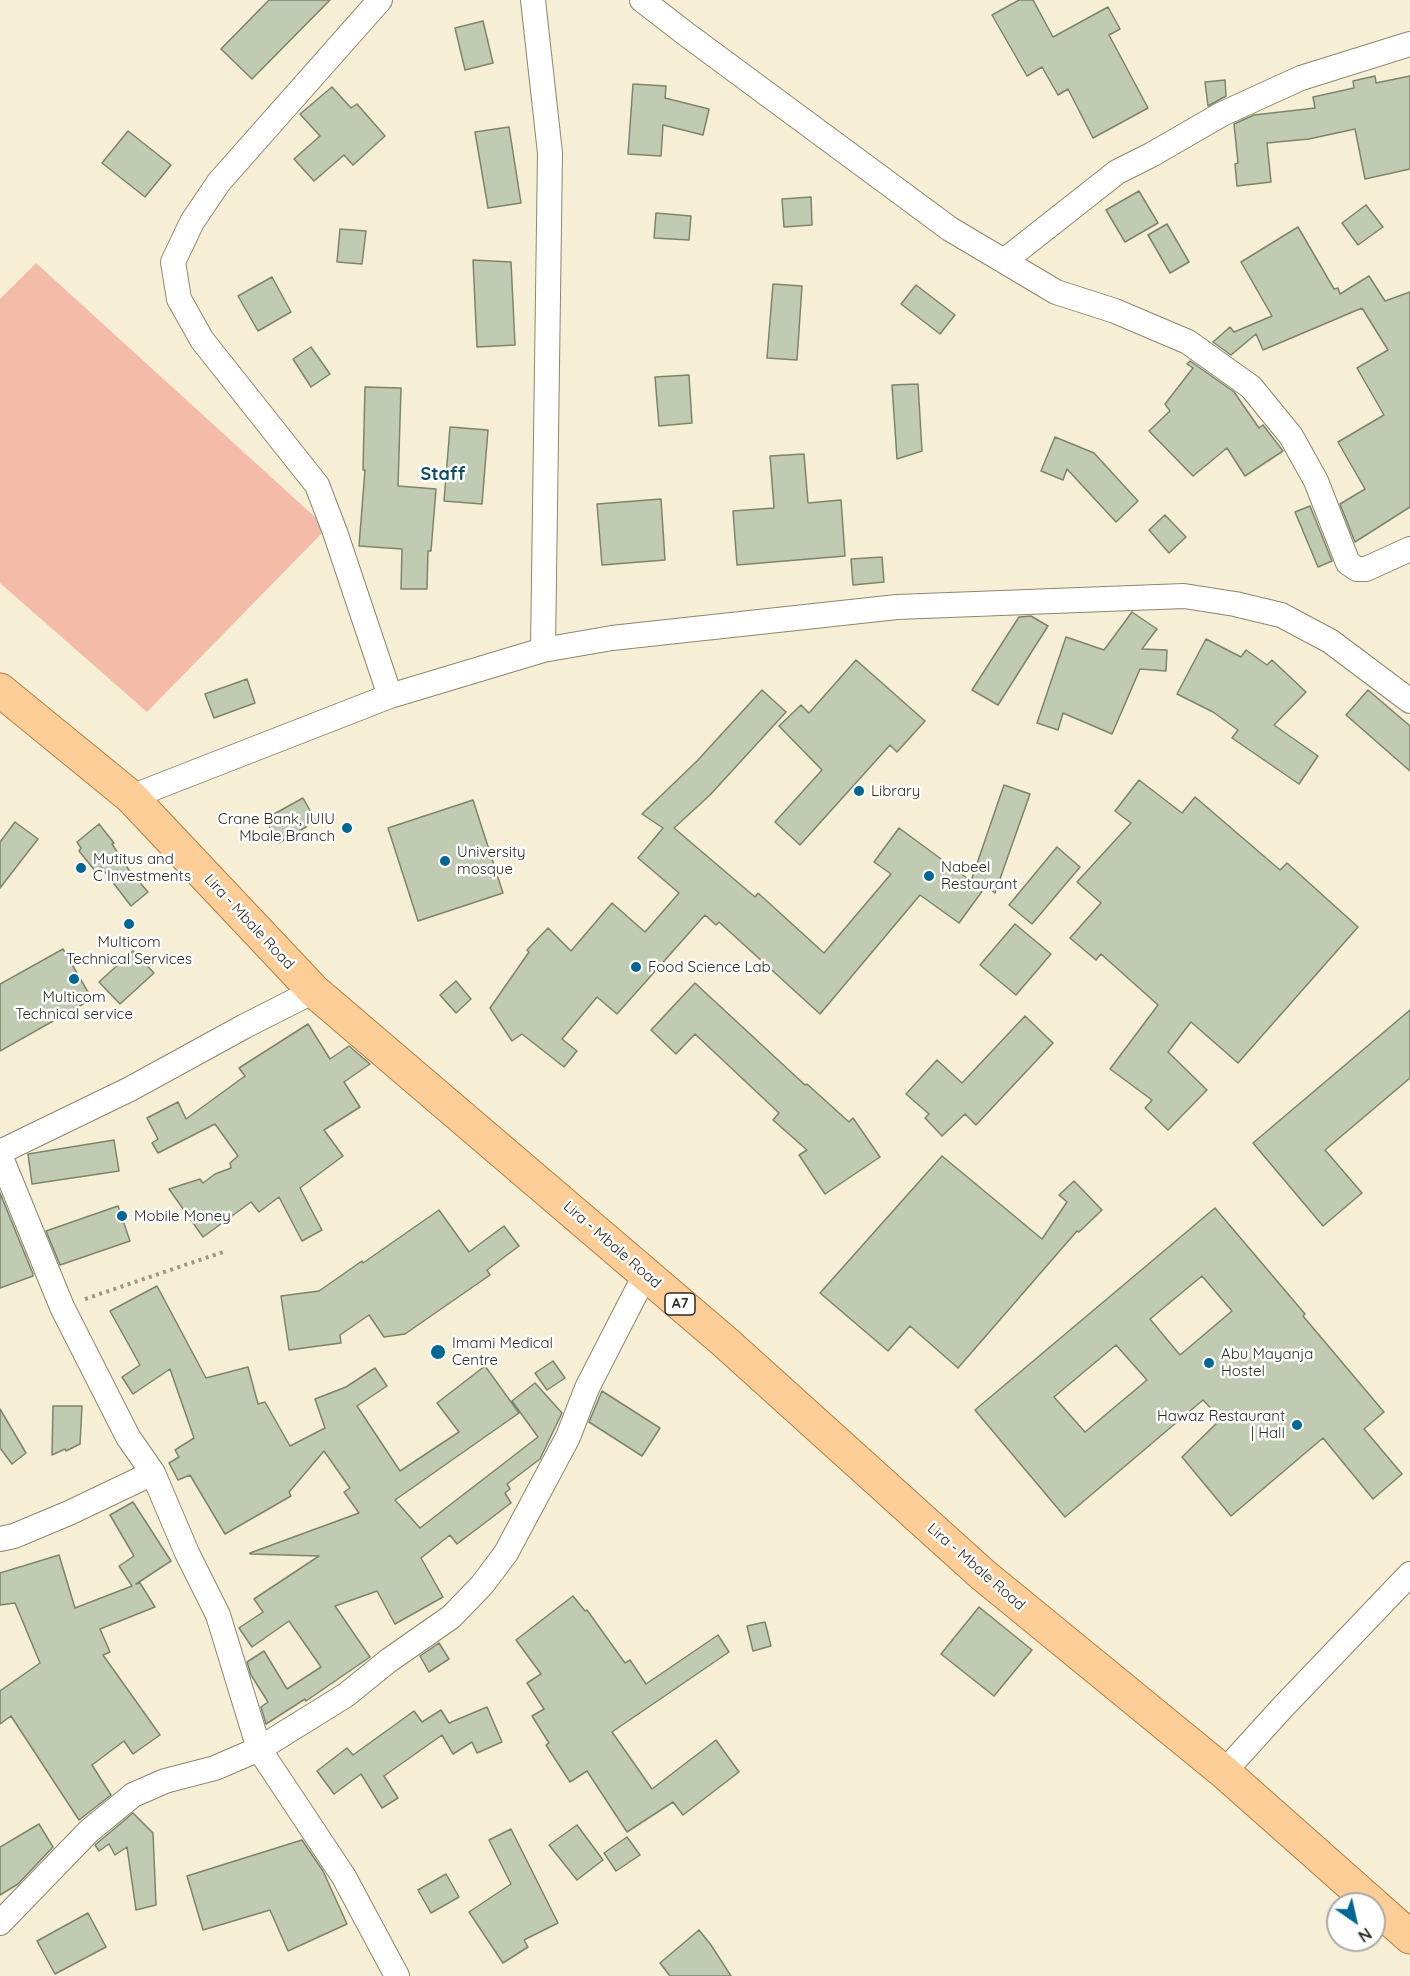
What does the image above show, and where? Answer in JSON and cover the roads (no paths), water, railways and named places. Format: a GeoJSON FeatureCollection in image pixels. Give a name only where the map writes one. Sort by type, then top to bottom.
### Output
{"type":"FeatureCollection","features":[{"type":"Feature","properties":{"kind":"main road","name":"Lira - Mbale Road"},"geometry":{"type":"LineString","coordinates":[[0,690],[131,797],[314,991],[725,1341],[982,1574],[1224,1772],[1358,1892]]}},
{"type":"Feature","properties":{"kind":"main road","name":"Lira - Mbale Road"},"geometry":{"type":"LineString","coordinates":[[1386,1916],[1410,1937]]}},
{"type":"Feature","properties":{"kind":"street"},"geometry":{"type":"LineString","coordinates":[[380,0],[219,182],[192,222],[173,262],[179,299],[202,340],[317,485],[346,562],[390,696]]}},
{"type":"Feature","properties":{"kind":"street"},"geometry":{"type":"LineString","coordinates":[[533,0],[550,153],[543,650]]}},
{"type":"Feature","properties":{"kind":"street"},"geometry":{"type":"LineString","coordinates":[[642,0],[950,230],[1056,292],[1115,311],[1188,342],[1251,387],[1291,436],[1316,481],[1348,563],[1357,569],[1366,569],[1410,549]]}},
{"type":"Feature","properties":{"kind":"street"},"geometry":{"type":"LineString","coordinates":[[1004,261],[1117,172],[1222,114],[1301,78],[1410,44]]}},
{"type":"Feature","properties":{"kind":"street"},"geometry":{"type":"LineString","coordinates":[[131,797],[390,696],[543,650],[612,638],[897,607],[1184,597],[1235,604],[1281,615],[1330,641],[1410,700]]}},
{"type":"Feature","properties":{"kind":"street"},"geometry":{"type":"LineString","coordinates":[[314,991],[130,1089],[0,1153],[62,1307],[128,1437],[153,1473],[218,1615],[259,1749],[344,1877],[397,1976]]}},
{"type":"Feature","properties":{"kind":"street"},"geometry":{"type":"LineString","coordinates":[[0,1923],[89,1832],[134,1795],[165,1781],[215,1768],[259,1749],[346,1695],[388,1661],[451,1617],[482,1584],[506,1553],[568,1437],[596,1370],[645,1275]]}},
{"type":"Feature","properties":{"kind":"street"},"geometry":{"type":"LineString","coordinates":[[0,1539],[14,1536],[69,1513],[153,1473]]}},
{"type":"Feature","properties":{"kind":"street"},"geometry":{"type":"LineString","coordinates":[[1224,1772],[1410,1574]]}},
{"type":"Feature","properties":{"kind":"place","name":"Library"},"geometry":{"type":"Point","coordinates":[859,791]}},
{"type":"Feature","properties":{"kind":"place","name":"Crane Bank, IUIU Mbale Branch"},"geometry":{"type":"Point","coordinates":[347,828]}},
{"type":"Feature","properties":{"kind":"place","name":"University mosque"},"geometry":{"type":"Point","coordinates":[445,861]}},
{"type":"Feature","properties":{"kind":"place","name":"Mutitus and C Investments"},"geometry":{"type":"Point","coordinates":[81,868]}},
{"type":"Feature","properties":{"kind":"place","name":"Nabeel Restaurant"},"geometry":{"type":"Point","coordinates":[929,876]}},
{"type":"Feature","properties":{"kind":"place","name":"Multicom Technical Services"},"geometry":{"type":"Point","coordinates":[129,924]}},
{"type":"Feature","properties":{"kind":"place","name":"Food Science Lab"},"geometry":{"type":"Point","coordinates":[636,967]}},
{"type":"Feature","properties":{"kind":"place","name":"Multicom Technical service"},"geometry":{"type":"Point","coordinates":[74,979]}},
{"type":"Feature","properties":{"kind":"place","name":"Mobile Money"},"geometry":{"type":"Point","coordinates":[122,1216]}},
{"type":"Feature","properties":{"kind":"place","name":"Imami Medical Centre"},"geometry":{"type":"Point","coordinates":[438,1352]}},
{"type":"Feature","properties":{"kind":"place","name":"Abu Mayanja Hostel"},"geometry":{"type":"Point","coordinates":[1209,1363]}},
{"type":"Feature","properties":{"kind":"place","name":"Hawaz Restaurant | Hall"},"geometry":{"type":"Point","coordinates":[1297,1425]}},
{"type":"Feature","properties":{"kind":"district","name":"Staff"},"geometry":{"type":"Point","coordinates":[443,475]}}]}
